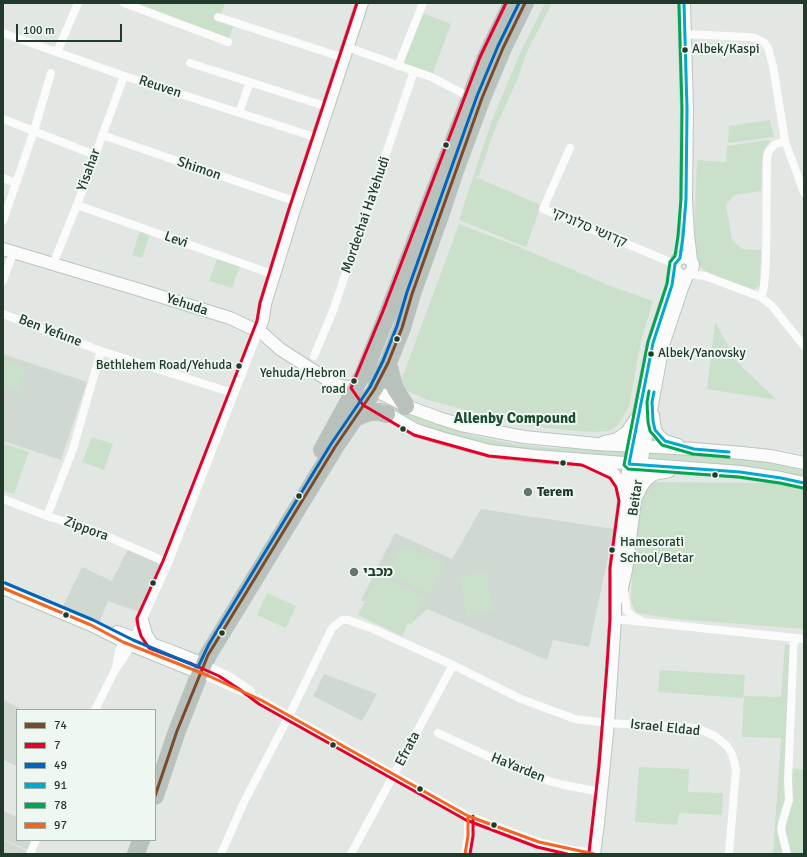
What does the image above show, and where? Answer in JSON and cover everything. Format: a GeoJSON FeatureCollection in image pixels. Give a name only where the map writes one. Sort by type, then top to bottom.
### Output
{"type":"FeatureCollection","features":[{"type":"Feature","properties":{"kind":"highway"},"geometry":{"type":"LineString","coordinates":[[156,760],[197,666],[335,447],[370,395],[388,363],[402,328],[414,286],[456,168],[493,41],[512,3]]}},
{"type":"Feature","properties":{"kind":"highway"},"geometry":{"type":"LineString","coordinates":[[156,793],[205,640],[286,510],[356,388],[476,98],[504,48],[525,3]]}},
{"type":"Feature","properties":{"kind":"highway"},"geometry":{"type":"LineString","coordinates":[[388,363],[396,392],[406,406]]}},
{"type":"Feature","properties":{"kind":"highway"},"geometry":{"type":"LineString","coordinates":[[355,418],[370,412],[387,414]]}},
{"type":"Feature","properties":{"kind":"highway"},"geometry":{"type":"LineString","coordinates":[[126,854],[130,841]]}},
{"type":"Feature","properties":{"kind":"highway"},"geometry":{"type":"LineString","coordinates":[[136,854],[141,841]]}},
{"type":"Feature","properties":{"kind":"street"},"geometry":{"type":"LineString","coordinates":[[57,52],[78,3]]}},
{"type":"Feature","properties":{"kind":"street"},"geometry":{"type":"LineString","coordinates":[[124,3],[228,42]]}},
{"type":"Feature","properties":{"kind":"street"},"geometry":{"type":"LineString","coordinates":[[96,709],[116,668],[119,651],[129,642],[142,620],[168,563],[233,393],[259,330],[265,304],[297,202],[362,3]]}},
{"type":"Feature","properties":{"kind":"street"},"geometry":{"type":"LineString","coordinates":[[398,66],[423,3]]}},
{"type":"Feature","properties":{"kind":"street"},"geometry":{"type":"LineString","coordinates":[[596,444],[616,439],[627,432],[647,399],[666,332],[682,288],[688,235],[686,199],[687,109],[684,3]]}},
{"type":"Feature","properties":{"kind":"street"},"geometry":{"type":"LineString","coordinates":[[218,17],[414,71],[476,98]]}},
{"type":"Feature","properties":{"kind":"street","name":"Reuven"},"geometry":{"type":"LineString","coordinates":[[3,32],[124,76],[318,138]]}},
{"type":"Feature","properties":{"kind":"street"},"geometry":{"type":"LineString","coordinates":[[685,34],[755,38],[764,43],[768,48],[773,66],[785,141],[804,193]]}},
{"type":"Feature","properties":{"kind":"street"},"geometry":{"type":"LineString","coordinates":[[190,63],[328,107]]}},
{"type":"Feature","properties":{"kind":"street","name":"Mordechai HaYehudi"},"geometry":{"type":"LineString","coordinates":[[314,356],[333,311],[414,71]]}},
{"type":"Feature","properties":{"kind":"street"},"geometry":{"type":"LineString","coordinates":[[3,221],[34,131],[51,73]]}},
{"type":"Feature","properties":{"kind":"street","name":"Yisahar"},"geometry":{"type":"LineString","coordinates":[[53,264],[124,76]]}},
{"type":"Feature","properties":{"kind":"street"},"geometry":{"type":"LineString","coordinates":[[240,113],[250,82]]}},
{"type":"Feature","properties":{"kind":"street"},"geometry":{"type":"LineString","coordinates":[[3,119],[95,155]]}},
{"type":"Feature","properties":{"kind":"street","name":"Shimon"},"geometry":{"type":"LineString","coordinates":[[102,135],[297,202]]}},
{"type":"Feature","properties":{"kind":"street"},"geometry":{"type":"LineString","coordinates":[[762,297],[766,261],[767,157],[769,151],[774,145],[785,141]]}},
{"type":"Feature","properties":{"kind":"street","name":"קדושי סלוניקי"},"geometry":{"type":"LineString","coordinates":[[570,148],[543,209],[684,267]]}},
{"type":"Feature","properties":{"kind":"street"},"geometry":{"type":"LineString","coordinates":[[3,178],[16,183]]}},
{"type":"Feature","properties":{"kind":"street","name":"Levi"},"geometry":{"type":"LineString","coordinates":[[76,205],[275,275]]}},
{"type":"Feature","properties":{"kind":"street"},"geometry":{"type":"LineString","coordinates":[[3,281],[8,251]]}},
{"type":"Feature","properties":{"kind":"street","name":"Yehuda"},"geometry":{"type":"LineString","coordinates":[[8,251],[230,318],[259,330],[280,349],[331,382],[340,386],[356,388],[370,395]]}},
{"type":"Feature","properties":{"kind":"street"},"geometry":{"type":"LineString","coordinates":[[684,267],[762,297],[772,306],[804,346]]}},
{"type":"Feature","properties":{"kind":"street"},"geometry":{"type":"LineString","coordinates":[[247,325],[255,321],[265,304]]}},
{"type":"Feature","properties":{"kind":"street","name":"Ben Yefune"},"geometry":{"type":"LineString","coordinates":[[3,314],[101,351],[233,393]]}},
{"type":"Feature","properties":{"kind":"street"},"geometry":{"type":"LineString","coordinates":[[47,516],[73,449],[101,351]]}},
{"type":"Feature","properties":{"kind":"street"},"geometry":{"type":"LineString","coordinates":[[370,395],[439,418],[486,430],[524,437],[596,444],[694,449],[770,456],[804,463]]}},
{"type":"Feature","properties":{"kind":"street"},"geometry":{"type":"LineString","coordinates":[[370,395],[387,414],[416,430],[490,451],[635,465],[751,474],[804,483]]}},
{"type":"Feature","properties":{"kind":"street"},"geometry":{"type":"LineString","coordinates":[[647,399],[659,436],[665,441],[694,449]]}},
{"type":"Feature","properties":{"kind":"street","name":"Beitar"},"geometry":{"type":"LineString","coordinates":[[594,853],[608,722],[615,619],[615,569],[629,502],[647,399]]}},
{"type":"Feature","properties":{"kind":"street"},"geometry":{"type":"LineString","coordinates":[[583,460],[614,474],[629,502],[647,479],[654,474],[688,468]]}},
{"type":"Feature","properties":{"kind":"street","name":"Zippora"},"geometry":{"type":"LineString","coordinates":[[3,500],[95,531],[168,563]]}},
{"type":"Feature","properties":{"kind":"street","name":"Beitar"},"geometry":{"type":"LineString","coordinates":[[629,502],[624,578],[624,594],[627,612],[639,620],[654,623]]}},
{"type":"Feature","properties":{"kind":"street","name":"Beitar"},"geometry":{"type":"LineString","coordinates":[[615,619],[624,578]]}},
{"type":"Feature","properties":{"kind":"street"},"geometry":{"type":"LineString","coordinates":[[3,588],[129,642],[197,666]]}},
{"type":"Feature","properties":{"kind":"street"},"geometry":{"type":"LineString","coordinates":[[615,619],[804,639]]}},
{"type":"Feature","properties":{"kind":"street"},"geometry":{"type":"LineString","coordinates":[[142,620],[146,634],[152,644]]}},
{"type":"Feature","properties":{"kind":"street","name":"Israel Eldad"},"geometry":{"type":"LineString","coordinates":[[289,716],[332,628],[342,620],[348,620],[357,622],[453,665],[521,699],[574,719],[696,728],[715,736],[727,746],[735,761],[736,769],[729,854]]}},
{"type":"Feature","properties":{"kind":"street"},"geometry":{"type":"LineString","coordinates":[[787,854],[781,829],[789,800],[788,780],[794,638]]}},
{"type":"Feature","properties":{"kind":"street"},"geometry":{"type":"LineString","coordinates":[[129,642],[152,644],[197,666],[261,700],[468,816],[539,842],[572,850],[594,853]]}},
{"type":"Feature","properties":{"kind":"street","name":"Efrata"},"geometry":{"type":"LineString","coordinates":[[351,854],[453,665]]}},
{"type":"Feature","properties":{"kind":"street"},"geometry":{"type":"LineString","coordinates":[[221,854],[244,802],[289,716]]}},
{"type":"Feature","properties":{"kind":"street","name":"HaYarden"},"geometry":{"type":"LineString","coordinates":[[438,733],[511,766],[549,781],[601,792]]}},
{"type":"Feature","properties":{"kind":"street"},"geometry":{"type":"LineString","coordinates":[[465,854],[468,836],[468,816]]}},
{"type":"Feature","properties":{"kind":"street"},"geometry":{"type":"LineString","coordinates":[[30,854],[36,841]]}},
{"type":"Feature","properties":{"kind":"shaded area"},"geometry":{"type":"Polygon","coordinates":[[[3,354],[87,382],[61,460],[3,441],[3,354]]]}},
{"type":"Feature","properties":{"kind":"shaded area"},"geometry":{"type":"Polygon","coordinates":[[[481,509],[614,529],[589,647],[553,640],[547,660],[427,609],[411,624],[361,600],[395,533],[452,559],[481,509]]]}},
{"type":"Feature","properties":{"kind":"shaded area"},"geometry":{"type":"Polygon","coordinates":[[[128,549],[164,564],[142,613],[108,601],[99,623],[62,608],[82,567],[112,581],[128,549]]]}},
{"type":"Feature","properties":{"kind":"shaded area"},"geometry":{"type":"Polygon","coordinates":[[[324,674],[377,694],[362,721],[313,696],[324,674]]]}},
{"type":"Feature","properties":{"kind":"shaded area"},"geometry":{"type":"Polygon","coordinates":[[[3,700],[21,709],[16,709],[16,766],[3,760],[3,700]]]}},
{"type":"Feature","properties":{"kind":"shaded area"},"geometry":{"type":"Polygon","coordinates":[[[3,811],[16,817],[16,841],[32,841],[28,850],[3,839],[3,811]]]}},
{"type":"Feature","properties":{"kind":"shaded area"},"geometry":{"type":"Polygon","coordinates":[[[3,840],[29,852],[28,854],[3,854],[3,840]]]}},
{"type":"Feature","properties":{"kind":"green space"},"geometry":{"type":"Polygon","coordinates":[[[133,3],[225,3],[219,19],[234,25],[228,40],[133,3]]]}},
{"type":"Feature","properties":{"kind":"green space"},"geometry":{"type":"Polygon","coordinates":[[[545,3],[552,3],[526,54],[518,78],[494,131],[479,176],[475,177],[541,205],[526,247],[459,220],[492,120],[521,51],[545,3]]]}},
{"type":"Feature","properties":{"kind":"green space"},"geometry":{"type":"Polygon","coordinates":[[[422,13],[451,24],[432,75],[403,63],[422,13]]]}},
{"type":"Feature","properties":{"kind":"green space"},"geometry":{"type":"Polygon","coordinates":[[[770,120],[774,137],[728,143],[729,126],[770,120]]]}},
{"type":"Feature","properties":{"kind":"green space"},"geometry":{"type":"Polygon","coordinates":[[[769,140],[770,142],[764,149],[761,191],[734,195],[726,205],[732,240],[742,249],[761,250],[760,285],[753,291],[730,283],[702,269],[699,264],[694,233],[697,160],[726,162],[727,146],[769,140]]]}},
{"type":"Feature","properties":{"kind":"green space"},"geometry":{"type":"Polygon","coordinates":[[[459,224],[517,246],[613,287],[653,301],[641,341],[629,406],[617,426],[609,431],[593,432],[517,424],[428,400],[403,389],[401,381],[459,224]]]}},
{"type":"Feature","properties":{"kind":"green space"},"geometry":{"type":"Polygon","coordinates":[[[140,231],[150,235],[142,258],[132,255],[140,231]]]}},
{"type":"Feature","properties":{"kind":"green space"},"geometry":{"type":"Polygon","coordinates":[[[217,259],[240,266],[232,288],[209,281],[217,259]]]}},
{"type":"Feature","properties":{"kind":"green space"},"geometry":{"type":"Polygon","coordinates":[[[715,322],[738,363],[777,400],[707,389],[715,322]]]}},
{"type":"Feature","properties":{"kind":"green space"},"geometry":{"type":"Polygon","coordinates":[[[3,359],[26,368],[18,391],[3,386],[3,359]]]}},
{"type":"Feature","properties":{"kind":"green space"},"geometry":{"type":"Polygon","coordinates":[[[394,407],[438,425],[471,435],[513,444],[551,448],[628,450],[627,459],[524,452],[459,439],[428,428],[393,410],[394,407]]]}},
{"type":"Feature","properties":{"kind":"green space"},"geometry":{"type":"Polygon","coordinates":[[[92,437],[113,444],[104,470],[82,462],[92,437]]]}},
{"type":"Feature","properties":{"kind":"green space"},"geometry":{"type":"Polygon","coordinates":[[[3,443],[29,452],[14,494],[3,491],[3,443]]]}},
{"type":"Feature","properties":{"kind":"green space"},"geometry":{"type":"Polygon","coordinates":[[[647,452],[770,460],[804,467],[804,478],[645,462],[647,452]]]}},
{"type":"Feature","properties":{"kind":"green space"},"geometry":{"type":"Polygon","coordinates":[[[651,482],[769,483],[804,488],[804,629],[677,619],[636,613],[631,601],[633,552],[639,503],[651,482]]]}},
{"type":"Feature","properties":{"kind":"green space"},"geometry":{"type":"Polygon","coordinates":[[[401,544],[444,564],[430,594],[387,574],[401,544]]]}},
{"type":"Feature","properties":{"kind":"green space"},"geometry":{"type":"Polygon","coordinates":[[[486,572],[493,611],[466,615],[460,576],[486,572]]]}},
{"type":"Feature","properties":{"kind":"green space"},"geometry":{"type":"Polygon","coordinates":[[[379,574],[425,598],[411,624],[408,623],[402,636],[358,615],[365,602],[390,614],[365,601],[379,574]]]}},
{"type":"Feature","properties":{"kind":"green space"},"geometry":{"type":"Polygon","coordinates":[[[267,593],[296,606],[286,628],[257,615],[267,593]]]}},
{"type":"Feature","properties":{"kind":"green space"},"geometry":{"type":"Polygon","coordinates":[[[785,644],[798,647],[791,768],[804,770],[804,854],[773,854],[781,738],[742,737],[744,696],[781,697],[785,644]]]}},
{"type":"Feature","properties":{"kind":"green space"},"geometry":{"type":"Polygon","coordinates":[[[660,670],[745,675],[743,698],[658,692],[660,670]]]}},
{"type":"Feature","properties":{"kind":"green space"},"geometry":{"type":"Polygon","coordinates":[[[639,767],[689,769],[688,792],[723,793],[722,815],[679,813],[677,825],[635,822],[639,767]]]}},
{"type":"Feature","properties":{"kind":"transit line","name":"7"},"geometry":{"type":"LineString","coordinates":[[357,3],[289,209],[260,303],[257,321],[163,561],[137,618],[138,626],[141,636],[149,648],[219,676],[259,704],[466,820],[537,847],[567,854]]}},
{"type":"Feature","properties":{"kind":"transit line","name":"7"},"geometry":{"type":"LineString","coordinates":[[506,3],[480,57],[383,311],[351,388],[363,405],[414,435],[489,456],[582,465],[610,478],[616,487],[619,501],[610,568],[610,619],[607,666],[599,766],[589,853]]}},
{"type":"Feature","properties":{"kind":"transit line","name":"49"},"geometry":{"type":"LineString","coordinates":[[5,583],[198,667],[209,644],[331,444],[370,387],[383,361],[397,326],[407,292],[477,96],[498,46],[519,3]]}},
{"type":"Feature","properties":{"kind":"transit line","name":"74"},"geometry":{"type":"LineString","coordinates":[[156,793],[177,731],[208,655],[335,447],[374,390],[388,363],[402,328],[412,294],[482,98],[503,48],[525,3]]}},
{"type":"Feature","properties":{"kind":"transit line","name":"78"},"geometry":{"type":"LineString","coordinates":[[679,3],[682,109],[681,199],[678,236],[675,256],[670,262],[667,284],[648,342],[624,465],[628,469],[739,477],[803,488]]}},
{"type":"Feature","properties":{"kind":"transit line","name":"91"},"geometry":{"type":"LineString","coordinates":[[684,3],[687,109],[686,199],[683,237],[680,258],[675,264],[672,285],[653,343],[629,464],[740,472],[804,483]]}},
{"type":"Feature","properties":{"kind":"transit line","name":"78"},"geometry":{"type":"LineString","coordinates":[[649,391],[647,402],[650,431],[662,445],[693,454],[729,457]]}},
{"type":"Feature","properties":{"kind":"transit line","name":"91"},"geometry":{"type":"LineString","coordinates":[[654,392],[652,402],[655,430],[665,441],[694,449],[729,452]]}},
{"type":"Feature","properties":{"kind":"transit line","name":"97"},"geometry":{"type":"LineString","coordinates":[[3,588],[91,625],[123,642],[209,676],[261,700],[468,816],[539,842],[594,854]]}},
{"type":"Feature","properties":{"kind":"transit line","name":"97"},"geometry":{"type":"LineString","coordinates":[[465,854],[468,836],[468,816]]}},
{"type":"Feature","properties":{"kind":"transit line","name":"7"},"geometry":{"type":"LineString","coordinates":[[470,854],[473,836],[473,816]]}},
{"type":"Feature","properties":{"kind":"place","name":"Albek/Kaspi"},"geometry":{"type":"Point","coordinates":[685,50]}},
{"type":"Feature","properties":{"kind":"place","name":"Albek/Yanovsky"},"geometry":{"type":"Point","coordinates":[651,354]}},
{"type":"Feature","properties":{"kind":"place","name":"Bethlehem Road/Yehuda"},"geometry":{"type":"Point","coordinates":[239,366]}},
{"type":"Feature","properties":{"kind":"place","name":"Yehuda/Hebron road"},"geometry":{"type":"Point","coordinates":[354,381]}},
{"type":"Feature","properties":{"kind":"place","name":"Terem"},"geometry":{"type":"Point","coordinates":[528,492]}},
{"type":"Feature","properties":{"kind":"place","name":"Hamesorati School/Betar"},"geometry":{"type":"Point","coordinates":[612,550]}},
{"type":"Feature","properties":{"kind":"place","name":"מכבי"},"geometry":{"type":"Point","coordinates":[354,572]}},
{"type":"Feature","properties":{"kind":"district","name":"Allenby Compound"},"geometry":{"type":"Point","coordinates":[515,419]}}]}
